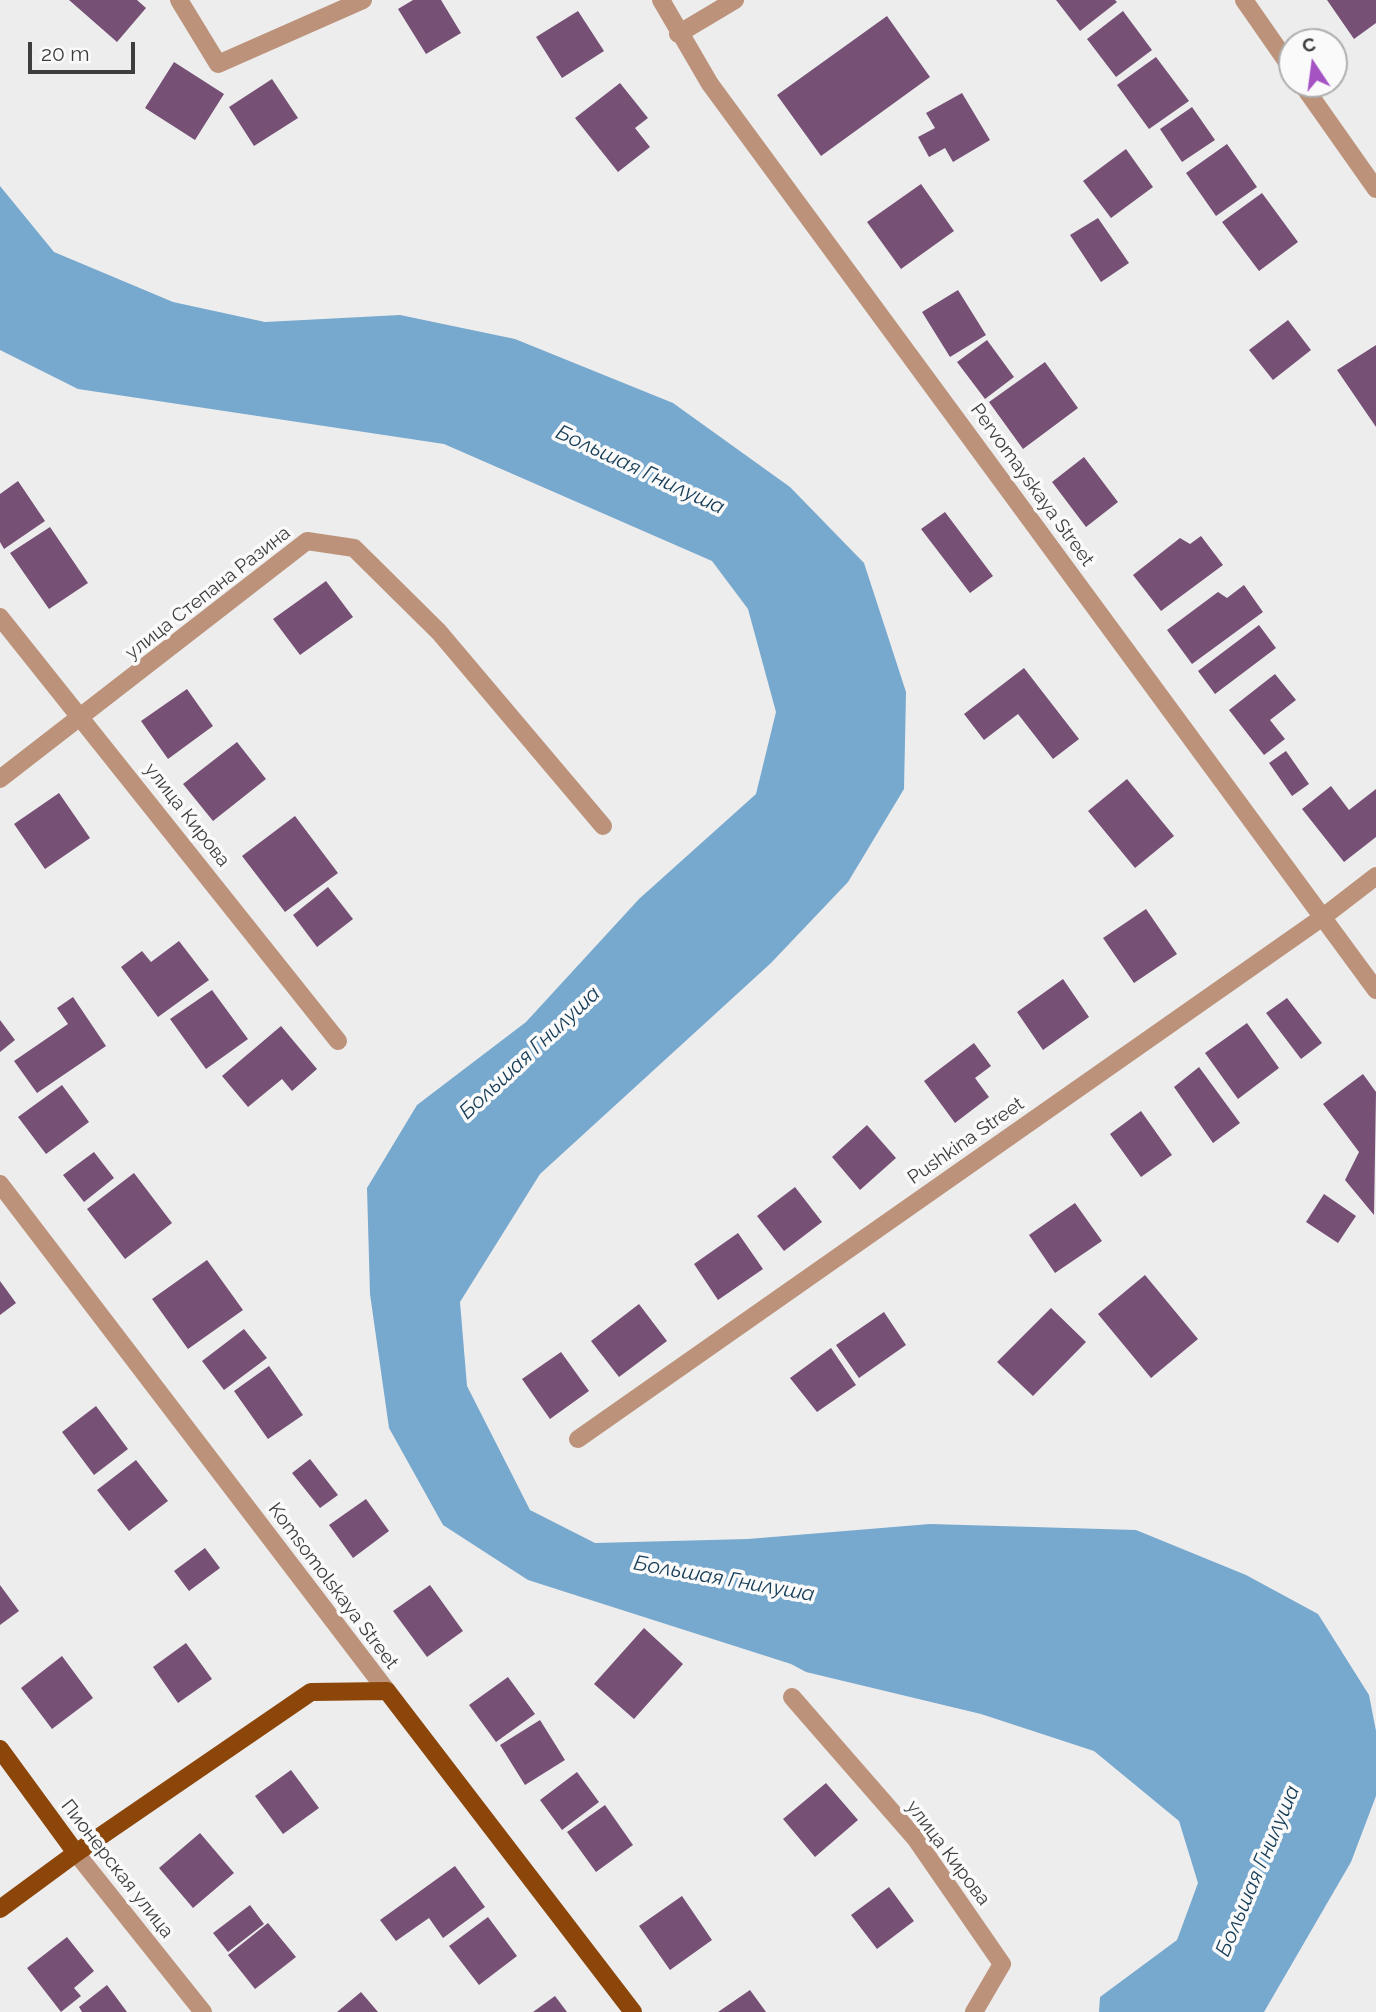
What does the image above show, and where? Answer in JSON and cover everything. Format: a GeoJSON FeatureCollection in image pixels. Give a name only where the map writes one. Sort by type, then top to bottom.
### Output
{"type":"FeatureCollection","features":[{"type":"Feature","properties":{"kind":"main road"},"geometry":{"type":"LineString","coordinates":[[0,1909],[76,1853],[311,1692],[387,1691]]}},
{"type":"Feature","properties":{"kind":"main road","name":"Komsomolskaya Street"},"geometry":{"type":"LineString","coordinates":[[387,1691],[634,2012]]}},
{"type":"Feature","properties":{"kind":"main road","name":"Пионерская улица"},"geometry":{"type":"LineString","coordinates":[[0,1749],[76,1853]]}},
{"type":"Feature","properties":{"kind":"street"},"geometry":{"type":"LineString","coordinates":[[179,0],[218,64],[363,0]]}},
{"type":"Feature","properties":{"kind":"street","name":"Pervomayskaya Street"},"geometry":{"type":"LineString","coordinates":[[660,0],[678,34],[719,95],[1376,990]]}},
{"type":"Feature","properties":{"kind":"street"},"geometry":{"type":"LineString","coordinates":[[678,34],[735,0]]}},
{"type":"Feature","properties":{"kind":"street"},"geometry":{"type":"LineString","coordinates":[[1244,0],[1278,49]]}},
{"type":"Feature","properties":{"kind":"street"},"geometry":{"type":"LineString","coordinates":[[1312,98],[1376,189]]}},
{"type":"Feature","properties":{"kind":"street","name":"улица Степана Разина"},"geometry":{"type":"LineString","coordinates":[[0,779],[83,718],[307,541],[354,548],[439,632],[603,826]]}},
{"type":"Feature","properties":{"kind":"street","name":"улица Кирова"},"geometry":{"type":"LineString","coordinates":[[0,617],[338,1041]]}},
{"type":"Feature","properties":{"kind":"street","name":"Pushkina Street"},"geometry":{"type":"LineString","coordinates":[[578,1439],[1323,917],[1376,876]]}},
{"type":"Feature","properties":{"kind":"street","name":"Komsomolskaya Street"},"geometry":{"type":"LineString","coordinates":[[0,1184],[387,1691]]}},
{"type":"Feature","properties":{"kind":"street","name":"улица Кирова"},"geometry":{"type":"LineString","coordinates":[[792,1697],[915,1838],[1002,1964],[974,2012]]}},
{"type":"Feature","properties":{"kind":"street","name":"Пионерская улица"},"geometry":{"type":"LineString","coordinates":[[76,1853],[203,2012]]}},
{"type":"Feature","properties":{"kind":"water","name":"Большая Гнилуша"},"geometry":{"type":"Polygon","coordinates":[[[0,186],[54,252],[173,302],[265,322],[400,315],[515,339],[673,403],[790,487],[864,563],[906,692],[904,789],[848,882],[771,963],[540,1174],[460,1302],[467,1386],[530,1510],[595,1543],[748,1539],[930,1524],[1136,1530],[1246,1575],[1318,1614],[1369,1695],[1376,1731],[1376,1796],[1351,1862],[1264,2012],[1099,2012],[1100,1997],[1177,1940],[1198,1883],[1179,1821],[1094,1751],[981,1714],[806,1672],[791,1664],[528,1580],[443,1525],[389,1428],[370,1294],[367,1188],[417,1105],[526,1022],[639,899],[756,794],[776,712],[748,609],[712,561],[444,444],[78,389],[0,350],[0,186]]]}},
{"type":"Feature","properties":{"kind":"building"},"geometry":{"type":"Polygon","coordinates":[[[69,0],[137,0],[146,8],[117,42],[69,0]]]}},
{"type":"Feature","properties":{"kind":"building"},"geometry":{"type":"Polygon","coordinates":[[[413,0],[441,0],[461,33],[426,54],[398,9],[413,0]]]}},
{"type":"Feature","properties":{"kind":"building"},"geometry":{"type":"Polygon","coordinates":[[[1056,0],[1115,0],[1117,2],[1080,31],[1056,0]]]}},
{"type":"Feature","properties":{"kind":"building"},"geometry":{"type":"Polygon","coordinates":[[[1327,0],[1376,0],[1376,23],[1354,39],[1327,0]]]}},
{"type":"Feature","properties":{"kind":"building"},"geometry":{"type":"Polygon","coordinates":[[[578,11],[604,51],[562,78],[536,37],[578,11]]]}},
{"type":"Feature","properties":{"kind":"building"},"geometry":{"type":"Polygon","coordinates":[[[1123,11],[1152,50],[1116,77],[1087,39],[1123,11]]]}},
{"type":"Feature","properties":{"kind":"building"},"geometry":{"type":"Polygon","coordinates":[[[887,16],[930,77],[821,156],[777,95],[887,16]]]}},
{"type":"Feature","properties":{"kind":"building"},"geometry":{"type":"Polygon","coordinates":[[[1156,57],[1189,101],[1149,129],[1117,85],[1156,57]]]}},
{"type":"Feature","properties":{"kind":"building"},"geometry":{"type":"Polygon","coordinates":[[[174,62],[224,94],[195,140],[145,108],[174,62]]]}},
{"type":"Feature","properties":{"kind":"building"},"geometry":{"type":"Polygon","coordinates":[[[272,79],[298,118],[254,146],[229,107],[272,79]]]}},
{"type":"Feature","properties":{"kind":"building"},"geometry":{"type":"Polygon","coordinates":[[[620,83],[648,118],[635,128],[650,147],[618,172],[575,118],[620,83]]]}},
{"type":"Feature","properties":{"kind":"building"},"geometry":{"type":"Polygon","coordinates":[[[962,93],[990,140],[953,162],[945,148],[929,157],[918,137],[935,128],[926,113],[962,93]]]}},
{"type":"Feature","properties":{"kind":"building"},"geometry":{"type":"Polygon","coordinates":[[[1192,107],[1215,140],[1182,162],[1160,129],[1192,107]]]}},
{"type":"Feature","properties":{"kind":"building"},"geometry":{"type":"Polygon","coordinates":[[[1227,144],[1257,187],[1216,216],[1186,173],[1227,144]]]}},
{"type":"Feature","properties":{"kind":"building"},"geometry":{"type":"Polygon","coordinates":[[[1126,149],[1153,187],[1111,218],[1083,181],[1126,149]]]}},
{"type":"Feature","properties":{"kind":"building"},"geometry":{"type":"Polygon","coordinates":[[[921,184],[954,231],[901,269],[867,222],[921,184]]]}},
{"type":"Feature","properties":{"kind":"building"},"geometry":{"type":"Polygon","coordinates":[[[1262,193],[1298,242],[1259,271],[1222,222],[1262,193]]]}},
{"type":"Feature","properties":{"kind":"building"},"geometry":{"type":"Polygon","coordinates":[[[1098,218],[1129,263],[1101,282],[1070,235],[1098,218]]]}},
{"type":"Feature","properties":{"kind":"building"},"geometry":{"type":"Polygon","coordinates":[[[958,290],[986,335],[950,357],[922,312],[958,290]]]}},
{"type":"Feature","properties":{"kind":"building"},"geometry":{"type":"Polygon","coordinates":[[[1288,320],[1311,350],[1273,380],[1249,350],[1288,320]]]}},
{"type":"Feature","properties":{"kind":"building"},"geometry":{"type":"Polygon","coordinates":[[[987,340],[1014,377],[985,399],[957,362],[987,340]]]}},
{"type":"Feature","properties":{"kind":"building"},"geometry":{"type":"Polygon","coordinates":[[[1376,345],[1376,427],[1337,370],[1376,345]]]}},
{"type":"Feature","properties":{"kind":"building"},"geometry":{"type":"Polygon","coordinates":[[[1045,362],[1078,408],[1023,449],[989,402],[1045,362]]]}},
{"type":"Feature","properties":{"kind":"building"},"geometry":{"type":"Polygon","coordinates":[[[1084,457],[1118,502],[1086,527],[1052,482],[1084,457]]]}},
{"type":"Feature","properties":{"kind":"building"},"geometry":{"type":"Polygon","coordinates":[[[18,481],[45,521],[4,549],[0,542],[0,494],[18,481]]]}},
{"type":"Feature","properties":{"kind":"building"},"geometry":{"type":"Polygon","coordinates":[[[945,512],[993,576],[970,593],[921,529],[945,512]]]}},
{"type":"Feature","properties":{"kind":"building"},"geometry":{"type":"Polygon","coordinates":[[[50,527],[88,583],[49,609],[10,553],[50,527]]]}},
{"type":"Feature","properties":{"kind":"building"},"geometry":{"type":"Polygon","coordinates":[[[1201,536],[1223,565],[1161,611],[1133,575],[1180,538],[1190,544],[1201,536]]]}},
{"type":"Feature","properties":{"kind":"building"},"geometry":{"type":"Polygon","coordinates":[[[326,581],[353,617],[300,655],[273,619],[326,581]]]}},
{"type":"Feature","properties":{"kind":"building"},"geometry":{"type":"Polygon","coordinates":[[[1244,585],[1263,612],[1192,664],[1167,630],[1218,592],[1227,598],[1244,585]]]}},
{"type":"Feature","properties":{"kind":"building"},"geometry":{"type":"Polygon","coordinates":[[[1259,625],[1276,648],[1215,694],[1198,671],[1259,625]]]}},
{"type":"Feature","properties":{"kind":"building"},"geometry":{"type":"Polygon","coordinates":[[[1024,668],[1079,739],[1053,759],[1018,714],[984,740],[964,714],[1024,668]]]}},
{"type":"Feature","properties":{"kind":"building"},"geometry":{"type":"Polygon","coordinates":[[[1275,674],[1296,700],[1270,720],[1285,739],[1264,755],[1229,710],[1275,674]]]}},
{"type":"Feature","properties":{"kind":"building"},"geometry":{"type":"Polygon","coordinates":[[[187,689],[213,726],[168,759],[141,721],[187,689]]]}},
{"type":"Feature","properties":{"kind":"building"},"geometry":{"type":"Polygon","coordinates":[[[237,742],[266,779],[213,821],[183,784],[237,742]]]}},
{"type":"Feature","properties":{"kind":"building"},"geometry":{"type":"Polygon","coordinates":[[[1286,751],[1309,784],[1292,796],[1269,763],[1286,751]]]}},
{"type":"Feature","properties":{"kind":"building"},"geometry":{"type":"Polygon","coordinates":[[[1127,779],[1174,836],[1135,868],[1088,811],[1127,779]]]}},
{"type":"Feature","properties":{"kind":"building"},"geometry":{"type":"Polygon","coordinates":[[[1331,786],[1349,810],[1376,789],[1376,837],[1344,862],[1302,809],[1331,786]]]}},
{"type":"Feature","properties":{"kind":"building"},"geometry":{"type":"Polygon","coordinates":[[[59,793],[90,838],[45,869],[14,824],[59,793]]]}},
{"type":"Feature","properties":{"kind":"building"},"geometry":{"type":"Polygon","coordinates":[[[295,816],[338,873],[285,912],[242,856],[295,816]]]}},
{"type":"Feature","properties":{"kind":"building"},"geometry":{"type":"Polygon","coordinates":[[[328,887],[353,919],[317,947],[293,915],[328,887]]]}},
{"type":"Feature","properties":{"kind":"building"},"geometry":{"type":"Polygon","coordinates":[[[1146,909],[1177,954],[1134,983],[1103,938],[1146,909]]]}},
{"type":"Feature","properties":{"kind":"building"},"geometry":{"type":"Polygon","coordinates":[[[179,941],[209,980],[158,1017],[121,967],[142,951],[151,962],[179,941]]]}},
{"type":"Feature","properties":{"kind":"building"},"geometry":{"type":"Polygon","coordinates":[[[1063,979],[1089,1017],[1043,1050],[1017,1012],[1063,979]]]}},
{"type":"Feature","properties":{"kind":"building"},"geometry":{"type":"Polygon","coordinates":[[[212,990],[248,1039],[206,1069],[170,1019],[212,990]]]}},
{"type":"Feature","properties":{"kind":"building"},"geometry":{"type":"Polygon","coordinates":[[[73,997],[106,1046],[37,1093],[14,1061],[68,1024],[57,1008],[73,997]]]}},
{"type":"Feature","properties":{"kind":"building"},"geometry":{"type":"Polygon","coordinates":[[[1287,998],[1322,1043],[1301,1059],[1266,1013],[1287,998]]]}},
{"type":"Feature","properties":{"kind":"building"},"geometry":{"type":"Polygon","coordinates":[[[0,1020],[15,1040],[0,1052],[0,1020]]]}},
{"type":"Feature","properties":{"kind":"building"},"geometry":{"type":"Polygon","coordinates":[[[1247,1023],[1279,1068],[1238,1099],[1205,1053],[1247,1023]]]}},
{"type":"Feature","properties":{"kind":"building"},"geometry":{"type":"Polygon","coordinates":[[[281,1026],[317,1069],[292,1091],[282,1079],[248,1107],[222,1076],[281,1026]]]}},
{"type":"Feature","properties":{"kind":"building"},"geometry":{"type":"Polygon","coordinates":[[[974,1043],[991,1066],[975,1078],[989,1097],[955,1123],[924,1081],[974,1043]]]}},
{"type":"Feature","properties":{"kind":"building"},"geometry":{"type":"Polygon","coordinates":[[[1199,1067],[1240,1123],[1213,1143],[1174,1087],[1199,1067]]]}},
{"type":"Feature","properties":{"kind":"building"},"geometry":{"type":"Polygon","coordinates":[[[1363,1074],[1376,1092],[1374,1215],[1345,1180],[1359,1152],[1323,1104],[1363,1074]]]}},
{"type":"Feature","properties":{"kind":"building"},"geometry":{"type":"Polygon","coordinates":[[[62,1085],[89,1122],[46,1154],[18,1117],[62,1085]]]}},
{"type":"Feature","properties":{"kind":"building"},"geometry":{"type":"Polygon","coordinates":[[[1141,1111],[1172,1155],[1141,1177],[1110,1134],[1141,1111]]]}},
{"type":"Feature","properties":{"kind":"building"},"geometry":{"type":"Polygon","coordinates":[[[867,1125],[896,1158],[860,1190],[832,1157],[867,1125]]]}},
{"type":"Feature","properties":{"kind":"building"},"geometry":{"type":"Polygon","coordinates":[[[94,1152],[114,1178],[84,1202],[63,1175],[94,1152]]]}},
{"type":"Feature","properties":{"kind":"building"},"geometry":{"type":"Polygon","coordinates":[[[134,1173],[172,1223],[125,1259],[87,1209],[134,1173]]]}},
{"type":"Feature","properties":{"kind":"building"},"geometry":{"type":"Polygon","coordinates":[[[795,1187],[822,1222],[784,1251],[757,1216],[795,1187]]]}},
{"type":"Feature","properties":{"kind":"building"},"geometry":{"type":"Polygon","coordinates":[[[1324,1194],[1356,1216],[1338,1243],[1306,1222],[1324,1194]]]}},
{"type":"Feature","properties":{"kind":"building"},"geometry":{"type":"Polygon","coordinates":[[[1075,1203],[1102,1241],[1055,1273],[1029,1235],[1075,1203]]]}},
{"type":"Feature","properties":{"kind":"building"},"geometry":{"type":"Polygon","coordinates":[[[738,1233],[763,1269],[718,1300],[694,1264],[738,1233]]]}},
{"type":"Feature","properties":{"kind":"building"},"geometry":{"type":"Polygon","coordinates":[[[207,1260],[243,1310],[188,1349],[152,1299],[207,1260]]]}},
{"type":"Feature","properties":{"kind":"building"},"geometry":{"type":"Polygon","coordinates":[[[1145,1275],[1198,1339],[1151,1378],[1098,1314],[1145,1275]]]}},
{"type":"Feature","properties":{"kind":"building"},"geometry":{"type":"Polygon","coordinates":[[[0,1281],[16,1303],[0,1315],[0,1281]]]}},
{"type":"Feature","properties":{"kind":"building"},"geometry":{"type":"Polygon","coordinates":[[[639,1304],[667,1341],[619,1377],[591,1341],[639,1304]]]}},
{"type":"Feature","properties":{"kind":"building"},"geometry":{"type":"Polygon","coordinates":[[[1051,1308],[1086,1342],[1033,1396],[997,1362],[1051,1308]]]}},
{"type":"Feature","properties":{"kind":"building"},"geometry":{"type":"Polygon","coordinates":[[[884,1312],[906,1345],[859,1378],[836,1345],[884,1312]]]}},
{"type":"Feature","properties":{"kind":"building"},"geometry":{"type":"Polygon","coordinates":[[[244,1329],[267,1358],[224,1390],[202,1361],[244,1329]]]}},
{"type":"Feature","properties":{"kind":"building"},"geometry":{"type":"Polygon","coordinates":[[[831,1348],[856,1385],[817,1412],[790,1378],[831,1348]]]}},
{"type":"Feature","properties":{"kind":"building"},"geometry":{"type":"Polygon","coordinates":[[[561,1352],[589,1391],[550,1419],[522,1379],[561,1352]]]}},
{"type":"Feature","properties":{"kind":"building"},"geometry":{"type":"Polygon","coordinates":[[[269,1366],[303,1415],[268,1439],[234,1391],[269,1366]]]}},
{"type":"Feature","properties":{"kind":"building"},"geometry":{"type":"Polygon","coordinates":[[[96,1406],[128,1449],[94,1475],[62,1432],[96,1406]]]}},
{"type":"Feature","properties":{"kind":"building"},"geometry":{"type":"Polygon","coordinates":[[[310,1459],[338,1495],[320,1508],[292,1473],[310,1459]]]}},
{"type":"Feature","properties":{"kind":"building"},"geometry":{"type":"Polygon","coordinates":[[[136,1460],[168,1501],[129,1531],[97,1490],[136,1460]]]}},
{"type":"Feature","properties":{"kind":"building"},"geometry":{"type":"Polygon","coordinates":[[[366,1499],[389,1531],[353,1558],[329,1525],[366,1499]]]}},
{"type":"Feature","properties":{"kind":"building"},"geometry":{"type":"Polygon","coordinates":[[[205,1548],[220,1568],[189,1591],[174,1571],[205,1548]]]}},
{"type":"Feature","properties":{"kind":"building"},"geometry":{"type":"Polygon","coordinates":[[[0,1585],[19,1611],[0,1625],[0,1585]]]}},
{"type":"Feature","properties":{"kind":"building"},"geometry":{"type":"Polygon","coordinates":[[[430,1585],[463,1631],[427,1657],[393,1611],[430,1585]]]}},
{"type":"Feature","properties":{"kind":"building"},"geometry":{"type":"Polygon","coordinates":[[[644,1628],[683,1664],[634,1719],[594,1684],[644,1628]]]}},
{"type":"Feature","properties":{"kind":"building"},"geometry":{"type":"Polygon","coordinates":[[[186,1643],[212,1679],[178,1703],[153,1667],[186,1643]]]}},
{"type":"Feature","properties":{"kind":"building"},"geometry":{"type":"Polygon","coordinates":[[[62,1656],[93,1698],[52,1729],[21,1688],[62,1656]]]}},
{"type":"Feature","properties":{"kind":"building"},"geometry":{"type":"Polygon","coordinates":[[[508,1677],[535,1714],[496,1742],[469,1705],[508,1677]]]}},
{"type":"Feature","properties":{"kind":"building"},"geometry":{"type":"Polygon","coordinates":[[[540,1720],[565,1760],[525,1785],[500,1745],[540,1720]]]}},
{"type":"Feature","properties":{"kind":"building"},"geometry":{"type":"Polygon","coordinates":[[[291,1770],[319,1808],[283,1834],[255,1796],[291,1770]]]}},
{"type":"Feature","properties":{"kind":"building"},"geometry":{"type":"Polygon","coordinates":[[[577,1772],[599,1802],[562,1830],[540,1800],[577,1772]]]}},
{"type":"Feature","properties":{"kind":"building"},"geometry":{"type":"Polygon","coordinates":[[[826,1783],[858,1820],[815,1857],[783,1819],[826,1783]]]}},
{"type":"Feature","properties":{"kind":"building"},"geometry":{"type":"Polygon","coordinates":[[[605,1805],[633,1845],[596,1872],[567,1832],[605,1805]]]}},
{"type":"Feature","properties":{"kind":"building"},"geometry":{"type":"Polygon","coordinates":[[[200,1833],[234,1873],[193,1908],[159,1868],[200,1833]]]}},
{"type":"Feature","properties":{"kind":"building"},"geometry":{"type":"Polygon","coordinates":[[[455,1866],[485,1907],[443,1938],[429,1918],[396,1941],[380,1920],[455,1866]]]}},
{"type":"Feature","properties":{"kind":"building"},"geometry":{"type":"Polygon","coordinates":[[[889,1887],[914,1921],[877,1949],[851,1915],[889,1887]]]}},
{"type":"Feature","properties":{"kind":"building"},"geometry":{"type":"Polygon","coordinates":[[[682,1896],[712,1940],[670,1970],[639,1926],[682,1896]]]}},
{"type":"Feature","properties":{"kind":"building"},"geometry":{"type":"Polygon","coordinates":[[[250,1905],[264,1924],[228,1952],[213,1933],[250,1905]]]}},
{"type":"Feature","properties":{"kind":"building"},"geometry":{"type":"Polygon","coordinates":[[[488,1917],[517,1956],[479,1985],[449,1946],[488,1917]]]}},
{"type":"Feature","properties":{"kind":"building"},"geometry":{"type":"Polygon","coordinates":[[[268,1923],[296,1957],[255,1989],[228,1955],[268,1923]]]}},
{"type":"Feature","properties":{"kind":"building"},"geometry":{"type":"Polygon","coordinates":[[[67,1937],[94,1971],[74,1988],[81,1996],[61,2012],[27,1968],[67,1937]]]}},
{"type":"Feature","properties":{"kind":"building"},"geometry":{"type":"Polygon","coordinates":[[[107,1985],[127,2012],[82,2012],[79,2007],[107,1985]]]}},
{"type":"Feature","properties":{"kind":"building"},"geometry":{"type":"Polygon","coordinates":[[[750,1990],[766,2012],[718,2012],[750,1990]]]}},
{"type":"Feature","properties":{"kind":"building"},"geometry":{"type":"Polygon","coordinates":[[[361,1992],[378,2012],[337,2012],[361,1992]]]}},
{"type":"Feature","properties":{"kind":"building"},"geometry":{"type":"Polygon","coordinates":[[[555,1996],[567,2012],[533,2012],[555,1996]]]}}]}
